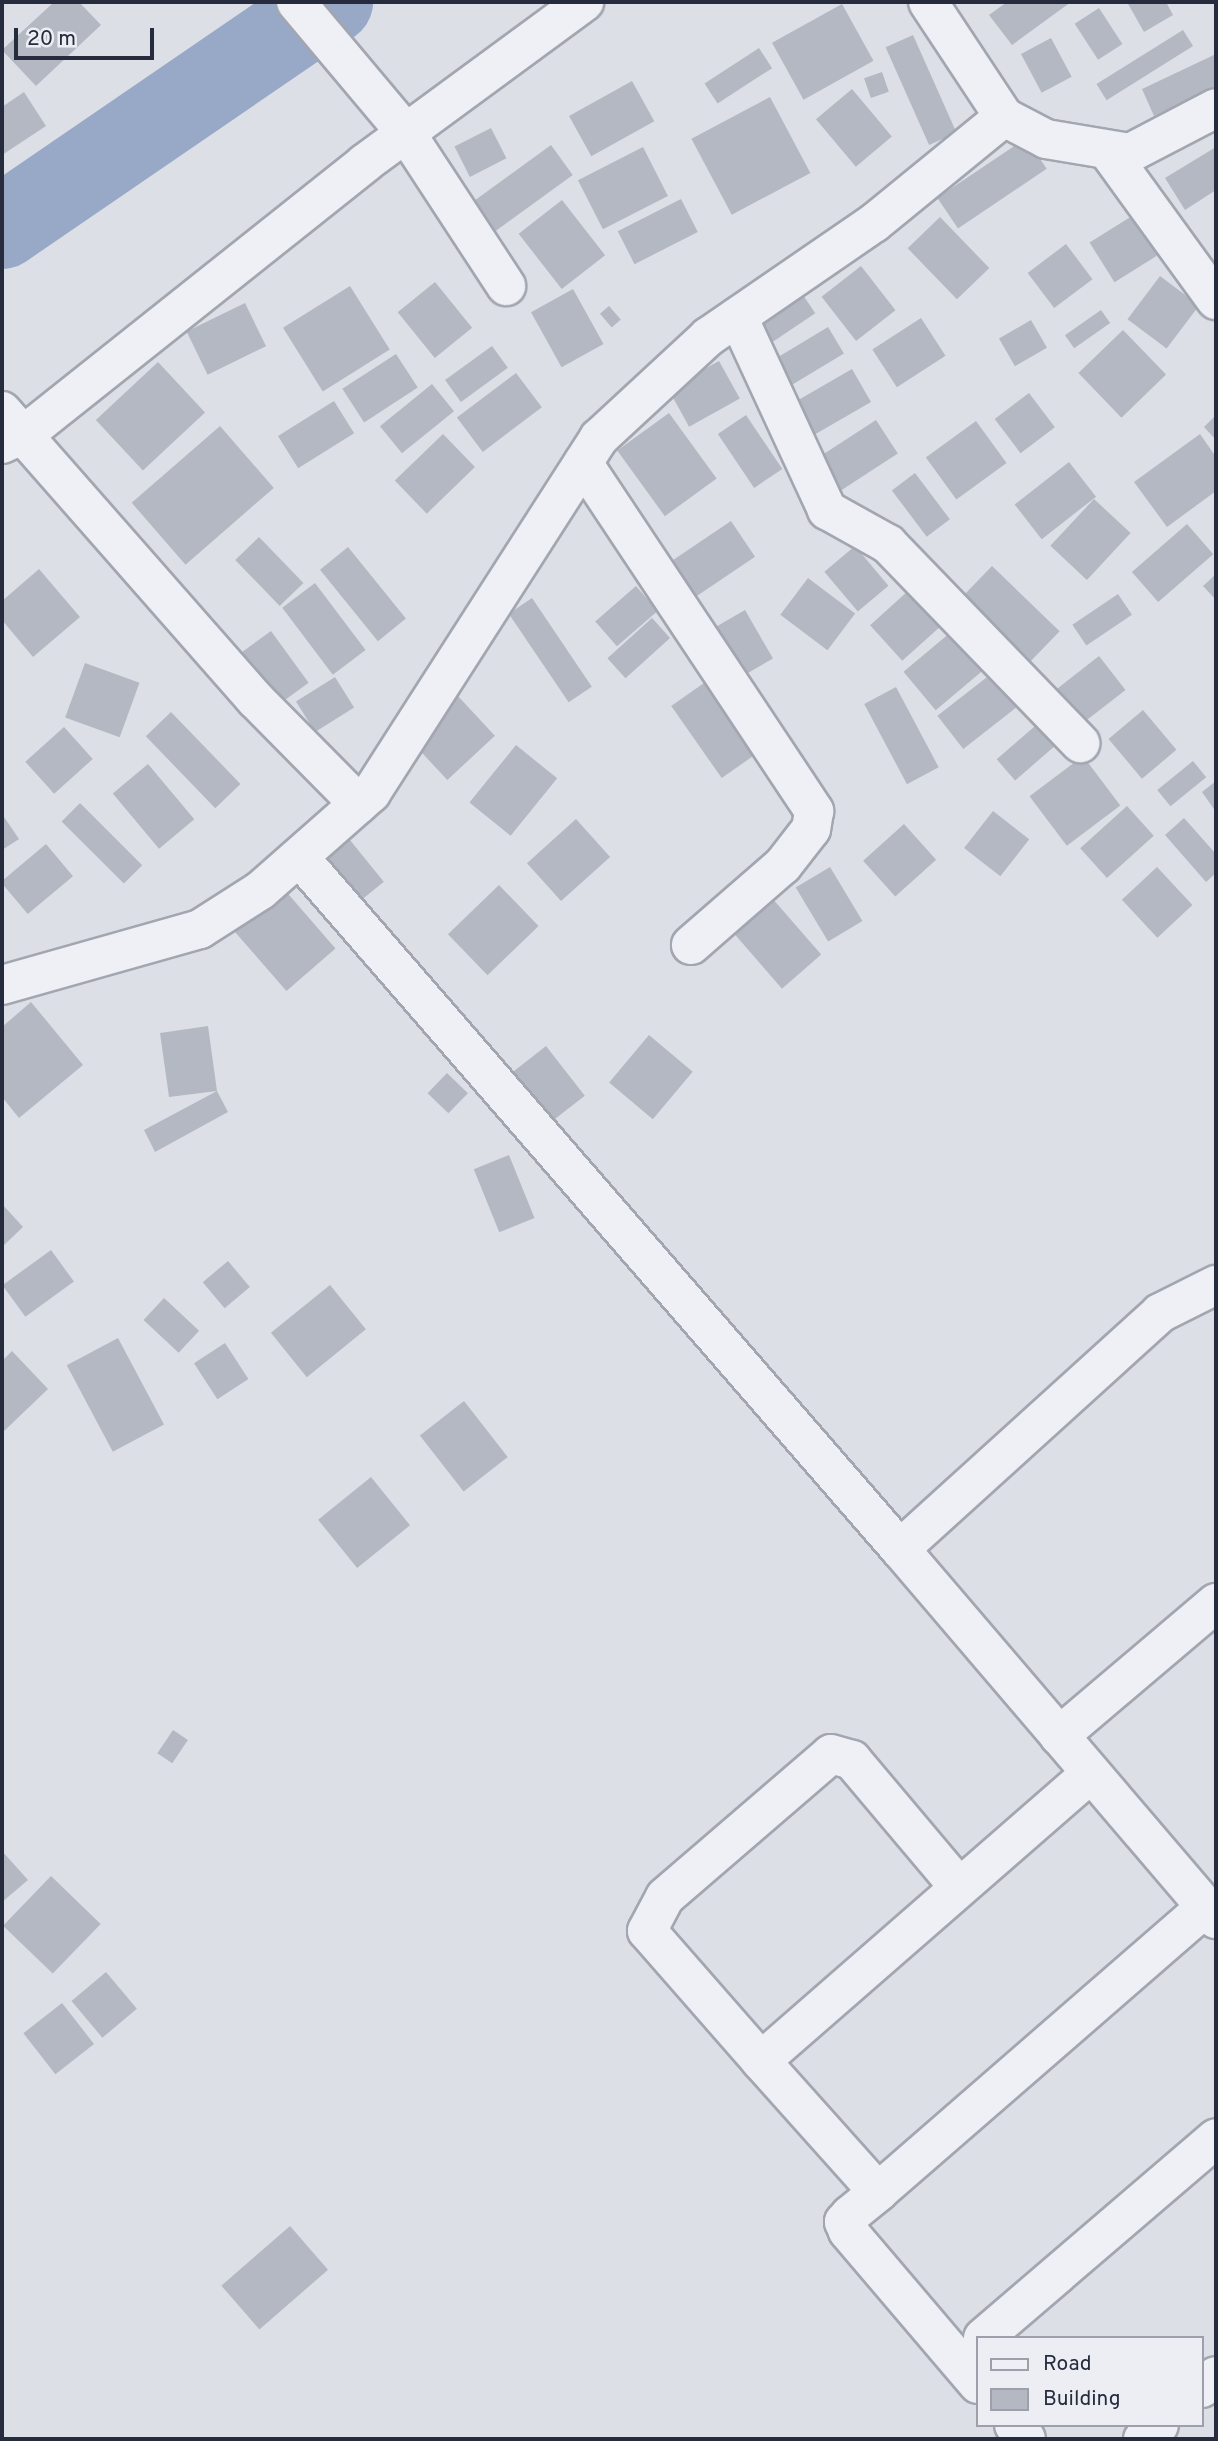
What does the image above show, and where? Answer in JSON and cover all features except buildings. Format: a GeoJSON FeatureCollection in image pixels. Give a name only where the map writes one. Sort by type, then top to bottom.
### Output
{"type":"FeatureCollection","features":[{"type":"Feature","properties":{"kind":"street"},"geometry":{"type":"LineString","coordinates":[[296,2],[366,81],[407,133],[506,286]]}},
{"type":"Feature","properties":{"kind":"street"},"geometry":{"type":"LineString","coordinates":[[359,804],[256,701],[10,430],[584,2]]}},
{"type":"Feature","properties":{"kind":"street"},"geometry":{"type":"LineString","coordinates":[[928,2],[1004,117],[1046,139],[1108,151],[1150,148],[1216,108]]}},
{"type":"Feature","properties":{"kind":"street"},"geometry":{"type":"LineString","coordinates":[[2,985],[200,929],[299,857],[359,804],[437,696],[519,555],[599,438],[738,317],[874,223],[1004,117]]}},
{"type":"Feature","properties":{"kind":"street"},"geometry":{"type":"LineString","coordinates":[[1108,151],[1216,300]]}},
{"type":"Feature","properties":{"kind":"street"},"geometry":{"type":"LineString","coordinates":[[738,317],[827,510],[888,544],[1080,743]]}},
{"type":"Feature","properties":{"kind":"street"},"geometry":{"type":"LineString","coordinates":[[583,463],[814,811],[811,829],[783,865],[691,945]]}},
{"type":"Feature","properties":{"kind":"street"},"geometry":{"type":"LineString","coordinates":[[299,857],[900,1549],[1211,1913],[844,2222],[974,2356]]}},
{"type":"Feature","properties":{"kind":"street"},"geometry":{"type":"LineString","coordinates":[[900,1549],[1160,1313],[1216,1285]]}},
{"type":"Feature","properties":{"kind":"street"},"geometry":{"type":"LineString","coordinates":[[1059,1735],[1216,1603]]}},
{"type":"Feature","properties":{"kind":"street"},"geometry":{"type":"LineString","coordinates":[[878,2192],[647,1931],[665,1896],[831,1754],[852,1760],[958,1886]]}},
{"type":"Feature","properties":{"kind":"street"},"geometry":{"type":"LineString","coordinates":[[761,2061],[958,1886],[1091,1773]]}},
{"type":"Feature","properties":{"kind":"street"},"geometry":{"type":"LineString","coordinates":[[996,2336],[1216,2138]]}},
{"type":"Feature","properties":{"kind":"street"},"geometry":{"type":"LineString","coordinates":[[1143,2439],[1157,2427]]}},
{"type":"Feature","properties":{"kind":"waterway"},"geometry":{"type":"LineString","coordinates":[[2,227],[331,2]]}}]}
